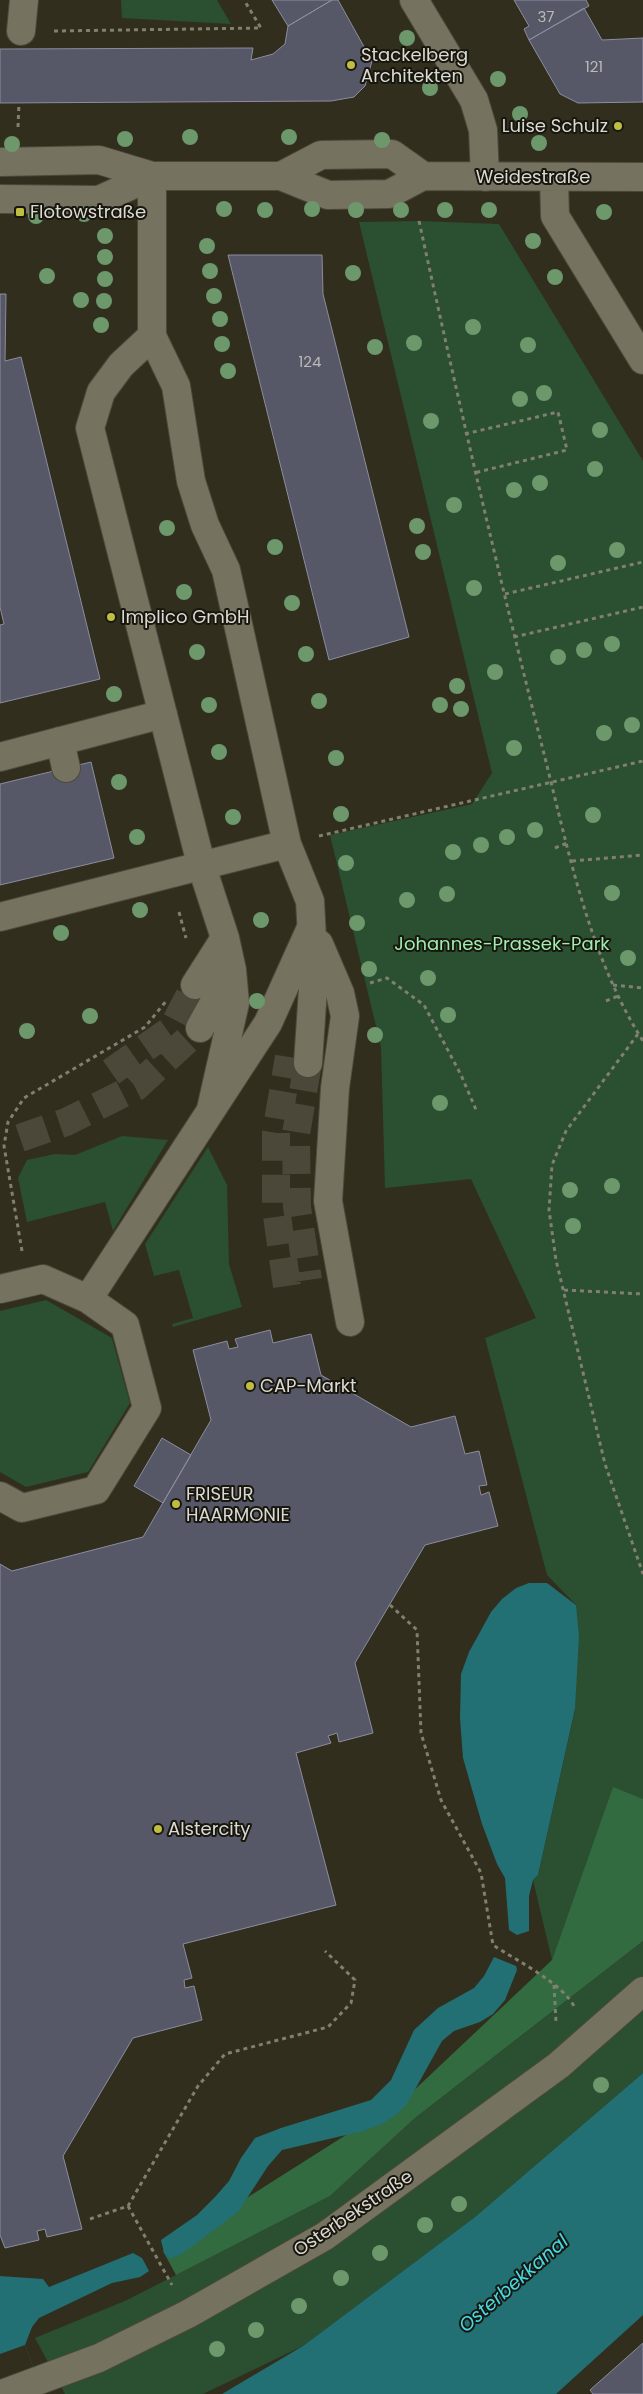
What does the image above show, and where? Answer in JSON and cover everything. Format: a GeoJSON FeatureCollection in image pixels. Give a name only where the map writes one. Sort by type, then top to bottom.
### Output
{"type":"FeatureCollection","features":[{"type":"Feature","properties":{"kind":"street"},"geometry":{"type":"LineString","coordinates":[[21,31],[24,0]]}},
{"type":"Feature","properties":{"kind":"street"},"geometry":{"type":"LineString","coordinates":[[414,0],[474,100],[483,130],[485,177]]}},
{"type":"Feature","properties":{"kind":"street","name":"Weidestraße"},"geometry":{"type":"LineString","coordinates":[[281,176],[321,155],[392,154],[422,176]]}},
{"type":"Feature","properties":{"kind":"street","name":"Weidestraße"},"geometry":{"type":"LineString","coordinates":[[0,162],[99,160],[152,176],[281,176],[328,195],[389,194],[422,176],[643,177]]}},
{"type":"Feature","properties":{"kind":"street"},"geometry":{"type":"LineString","coordinates":[[152,176],[152,336],[176,386],[191,482],[205,524],[226,570],[287,844],[310,901],[314,974],[299,1060]]}},
{"type":"Feature","properties":{"kind":"street","name":"Weidestraße"},"geometry":{"type":"LineString","coordinates":[[0,199],[100,200],[152,176]]}},
{"type":"Feature","properties":{"kind":"street"},"geometry":{"type":"LineString","coordinates":[[554,178],[555,216],[643,360]]}},
{"type":"Feature","properties":{"kind":"street"},"geometry":{"type":"LineString","coordinates":[[152,336],[121,365],[101,392],[90,428],[201,864],[225,938],[232,970],[235,1003],[211,1109]]}},
{"type":"Feature","properties":{"kind":"street"},"geometry":{"type":"LineString","coordinates":[[0,757],[163,714]]}},
{"type":"Feature","properties":{"kind":"street"},"geometry":{"type":"LineString","coordinates":[[60,741],[66,768]]}},
{"type":"Feature","properties":{"kind":"street"},"geometry":{"type":"LineString","coordinates":[[0,916],[201,864],[287,844]]}},
{"type":"Feature","properties":{"kind":"street"},"geometry":{"type":"LineString","coordinates":[[88,1299],[268,1023],[312,926]]}},
{"type":"Feature","properties":{"kind":"street"},"geometry":{"type":"LineString","coordinates":[[312,926],[340,993],[345,1016],[335,1088],[328,1201],[350,1322]]}},
{"type":"Feature","properties":{"kind":"street"},"geometry":{"type":"LineString","coordinates":[[195,985],[225,938]]}},
{"type":"Feature","properties":{"kind":"street"},"geometry":{"type":"LineString","coordinates":[[200,1028],[232,970]]}},
{"type":"Feature","properties":{"kind":"street"},"geometry":{"type":"LineString","coordinates":[[0,1290],[43,1279],[88,1299],[125,1325],[147,1408],[96,1490],[22,1508],[0,1496]]}},
{"type":"Feature","properties":{"kind":"street","name":"Osterbekstraße"},"geometry":{"type":"LineString","coordinates":[[2,2394],[99,2358],[188,2314],[325,2236],[559,2065],[643,1991]]}},
{"type":"Feature","properties":{"kind":"path"},"geometry":{"type":"LineString","coordinates":[[21,31],[261,28],[244,0]]}},
{"type":"Feature","properties":{"kind":"path"},"geometry":{"type":"LineString","coordinates":[[18,127],[19,103]]}},
{"type":"Feature","properties":{"kind":"path"},"geometry":{"type":"LineString","coordinates":[[419,221],[474,472],[567,843],[594,934],[613,985],[643,1041]]}},
{"type":"Feature","properties":{"kind":"path"},"geometry":{"type":"LineString","coordinates":[[465,434],[558,412],[567,450],[474,472]]}},
{"type":"Feature","properties":{"kind":"path"},"geometry":{"type":"LineString","coordinates":[[504,594],[643,562]]}},
{"type":"Feature","properties":{"kind":"path"},"geometry":{"type":"LineString","coordinates":[[514,637],[643,607]]}},
{"type":"Feature","properties":{"kind":"path"},"geometry":{"type":"LineString","coordinates":[[287,844],[643,761]]}},
{"type":"Feature","properties":{"kind":"path"},"geometry":{"type":"LineString","coordinates":[[555,848],[567,843]]}},
{"type":"Feature","properties":{"kind":"path"},"geometry":{"type":"LineString","coordinates":[[572,861],[643,855]]}},
{"type":"Feature","properties":{"kind":"path"},"geometry":{"type":"LineString","coordinates":[[168,873],[186,939],[185,948]]}},
{"type":"Feature","properties":{"kind":"path"},"geometry":{"type":"LineString","coordinates":[[387,978],[424,1005],[461,1075],[477,1112]]}},
{"type":"Feature","properties":{"kind":"path"},"geometry":{"type":"LineString","coordinates":[[613,985],[643,988]]}},
{"type":"Feature","properties":{"kind":"path"},"geometry":{"type":"LineString","coordinates":[[606,1001],[618,996]]}},
{"type":"Feature","properties":{"kind":"path"},"geometry":{"type":"LineString","coordinates":[[27,1282],[4,1146],[8,1122],[24,1098],[144,1027],[169,998]]}},
{"type":"Feature","properties":{"kind":"path"},"geometry":{"type":"LineString","coordinates":[[638,1034],[566,1131],[552,1165],[549,1210],[563,1290],[605,1464],[643,1574]]}},
{"type":"Feature","properties":{"kind":"path"},"geometry":{"type":"LineString","coordinates":[[563,1290],[643,1294]]}},
{"type":"Feature","properties":{"kind":"path"},"geometry":{"type":"LineString","coordinates":[[390,1604],[417,1630],[422,1733],[441,1800],[481,1873],[493,1946],[554,1985],[572,2001],[590,2037]]}},
{"type":"Feature","properties":{"kind":"path"},"geometry":{"type":"LineString","coordinates":[[90,2219],[128,2206],[198,2086],[225,2054],[328,2027],[351,2003],[355,1980],[326,1951]]}},
{"type":"Feature","properties":{"kind":"path"},"geometry":{"type":"LineString","coordinates":[[128,2206],[159,2263]]}},
{"type":"Feature","properties":{"kind":"green space"},"geometry":{"type":"Polygon","coordinates":[[[121,0],[217,0],[231,24],[122,18],[121,0]]]}},
{"type":"Feature","properties":{"kind":"green space","name":"Johannes-Prassek-Park"},"geometry":{"type":"Polygon","coordinates":[[[419,221],[499,224],[643,461],[643,1935],[613,1789],[552,1960],[533,1880],[538,1875],[575,1710],[576,1605],[547,1575],[485,1338],[536,1318],[471,1179],[385,1188],[381,1047],[330,835],[472,804],[492,773],[359,222],[419,221]]]}},
{"type":"Feature","properties":{"kind":"green space"},"geometry":{"type":"Polygon","coordinates":[[[122,1136],[168,1140],[113,1231],[105,1202],[27,1222],[18,1178],[27,1160],[55,1154],[75,1155],[122,1136]]]}},
{"type":"Feature","properties":{"kind":"green space"},"geometry":{"type":"Polygon","coordinates":[[[208,1147],[227,1185],[229,1264],[242,1307],[173,1327],[172,1324],[193,1318],[179,1270],[154,1276],[145,1244],[208,1147]]]}},
{"type":"Feature","properties":{"kind":"green space"},"geometry":{"type":"Polygon","coordinates":[[[46,1300],[112,1338],[130,1403],[88,1472],[26,1487],[0,1472],[0,1311],[46,1300]]]}},
{"type":"Feature","properties":{"kind":"green space"},"geometry":{"type":"Polygon","coordinates":[[[613,1787],[643,1799],[643,1941],[415,2118],[330,2196],[176,2275],[163,2251],[409,2095],[552,1960],[613,1787]]]}},
{"type":"Feature","properties":{"kind":"green space"},"geometry":{"type":"Polygon","coordinates":[[[643,1941],[643,2073],[475,2217],[303,2346],[203,2394],[65,2394],[35,2338],[127,2300],[330,2196],[415,2118],[643,1941]]]}},
{"type":"Feature","properties":{"kind":"water"},"geometry":{"type":"Polygon","coordinates":[[[529,1583],[547,1583],[576,1605],[579,1636],[575,1709],[538,1875],[533,1880],[529,1896],[529,1931],[517,1935],[509,1930],[505,1878],[497,1864],[482,1824],[463,1758],[460,1718],[461,1674],[469,1652],[491,1612],[502,1599],[516,1588],[529,1583]]]}},
{"type":"Feature","properties":{"kind":"water"},"geometry":{"type":"Polygon","coordinates":[[[494,1957],[516,1966],[517,1970],[505,2000],[493,2014],[480,2022],[454,2031],[442,2041],[407,2104],[396,2115],[382,2124],[363,2131],[282,2150],[268,2166],[238,2212],[183,2253],[170,2259],[164,2253],[161,2240],[197,2215],[215,2197],[229,2181],[241,2158],[255,2138],[371,2100],[391,2080],[414,2030],[438,2008],[474,1988],[484,1976],[494,1957]]]}},
{"type":"Feature","properties":{"kind":"water","name":"Osterbekkanal"},"geometry":{"type":"Polygon","coordinates":[[[643,2073],[643,2315],[556,2394],[222,2394],[303,2346],[475,2217],[643,2073]]]}},
{"type":"Feature","properties":{"kind":"water"},"geometry":{"type":"Polygon","coordinates":[[[133,2253],[142,2258],[149,2271],[140,2277],[112,2283],[39,2318],[32,2327],[25,2345],[43,2394],[0,2394],[0,2276],[43,2279],[49,2287],[133,2253]]]}},
{"type":"Feature","properties":{"kind":"pier"},"geometry":{"type":"Polygon","coordinates":[[[25,2345],[43,2394],[0,2394],[0,2354],[25,2345]]]}},
{"type":"Feature","properties":{"kind":"building"},"geometry":{"type":"Polygon","coordinates":[[[272,0],[332,0],[288,26],[272,0]]]}},
{"type":"Feature","properties":{"kind":"building"},"geometry":{"type":"Polygon","coordinates":[[[332,0],[338,0],[372,61],[365,86],[354,97],[331,101],[0,103],[0,49],[253,48],[251,60],[273,54],[285,44],[288,26],[332,0]]]}},
{"type":"Feature","properties":{"kind":"building"},"geometry":{"type":"Polygon","coordinates":[[[514,0],[586,0],[589,6],[529,40],[524,29],[529,26],[514,0]]]}},
{"type":"Feature","properties":{"kind":"building"},"geometry":{"type":"Polygon","coordinates":[[[584,8],[602,40],[643,38],[643,102],[578,103],[560,94],[529,40],[584,8]]]}},
{"type":"Feature","properties":{"kind":"building"},"geometry":{"type":"Polygon","coordinates":[[[228,255],[322,255],[323,294],[409,637],[329,660],[228,255]]]}},
{"type":"Feature","properties":{"kind":"building"},"geometry":{"type":"Polygon","coordinates":[[[0,294],[6,294],[5,361],[21,357],[100,679],[0,703],[0,625],[4,624],[0,607],[0,294]]]}},
{"type":"Feature","properties":{"kind":"building"},"geometry":{"type":"Polygon","coordinates":[[[91,762],[114,858],[0,885],[0,784],[91,762]]]}},
{"type":"Feature","properties":{"kind":"building","name":"Alstercity"},"geometry":{"type":"Polygon","coordinates":[[[270,1330],[273,1343],[311,1334],[321,1375],[411,1427],[455,1416],[465,1454],[479,1451],[487,1485],[479,1486],[481,1495],[489,1492],[498,1526],[425,1545],[355,1663],[373,1733],[339,1742],[337,1733],[328,1736],[331,1743],[296,1753],[336,1905],[183,1944],[192,1978],[184,1980],[185,1988],[194,1986],[202,2020],[133,2038],[63,2156],[82,2229],[47,2237],[45,2229],[37,2231],[39,2240],[5,2248],[0,2235],[0,1564],[12,1571],[143,1537],[211,1420],[193,1350],[227,1341],[229,1349],[238,1347],[235,1339],[270,1330]]]}},
{"type":"Feature","properties":{"kind":"building"},"geometry":{"type":"Polygon","coordinates":[[[162,1438],[191,1455],[163,1503],[134,1486],[162,1438]]]}},
{"type":"Feature","properties":{"kind":"building"},"geometry":{"type":"Polygon","coordinates":[[[643,2343],[643,2394],[593,2394],[590,2390],[643,2343]]]}},
{"type":"Feature","properties":{"kind":"tunnel"},"geometry":{"type":"LineString","coordinates":[[111,1072],[172,1029],[195,985]]}},
{"type":"Feature","properties":{"kind":"tunnel"},"geometry":{"type":"LineString","coordinates":[[20,1138],[66,1122],[136,1087],[200,1028]]}},
{"type":"Feature","properties":{"kind":"tunnel"},"geometry":{"type":"LineString","coordinates":[[287,1286],[276,1209],[276,1133],[289,1057]]}},
{"type":"Feature","properties":{"kind":"tunnel"},"geometry":{"type":"LineString","coordinates":[[308,1063],[296,1134],[297,1207],[308,1280]]}},
{"type":"Feature","properties":{"kind":"place","name":"Stackelberg Architekten"},"geometry":{"type":"Point","coordinates":[351,65]}},
{"type":"Feature","properties":{"kind":"place","name":"Luise Schulz"},"geometry":{"type":"Point","coordinates":[618,126]}},
{"type":"Feature","properties":{"kind":"place","name":"Flotowstraße"},"geometry":{"type":"Point","coordinates":[20,212]}},
{"type":"Feature","properties":{"kind":"place","name":"Implico GmbH"},"geometry":{"type":"Point","coordinates":[111,617]}},
{"type":"Feature","properties":{"kind":"place","name":"CAP-Markt"},"geometry":{"type":"Point","coordinates":[250,1386]}},
{"type":"Feature","properties":{"kind":"place","name":"FRISEUR HAARMONIE"},"geometry":{"type":"Point","coordinates":[176,1504]}},
{"type":"Feature","properties":{"kind":"place","name":"Alstercity"},"geometry":{"type":"Point","coordinates":[158,1829]}}]}
